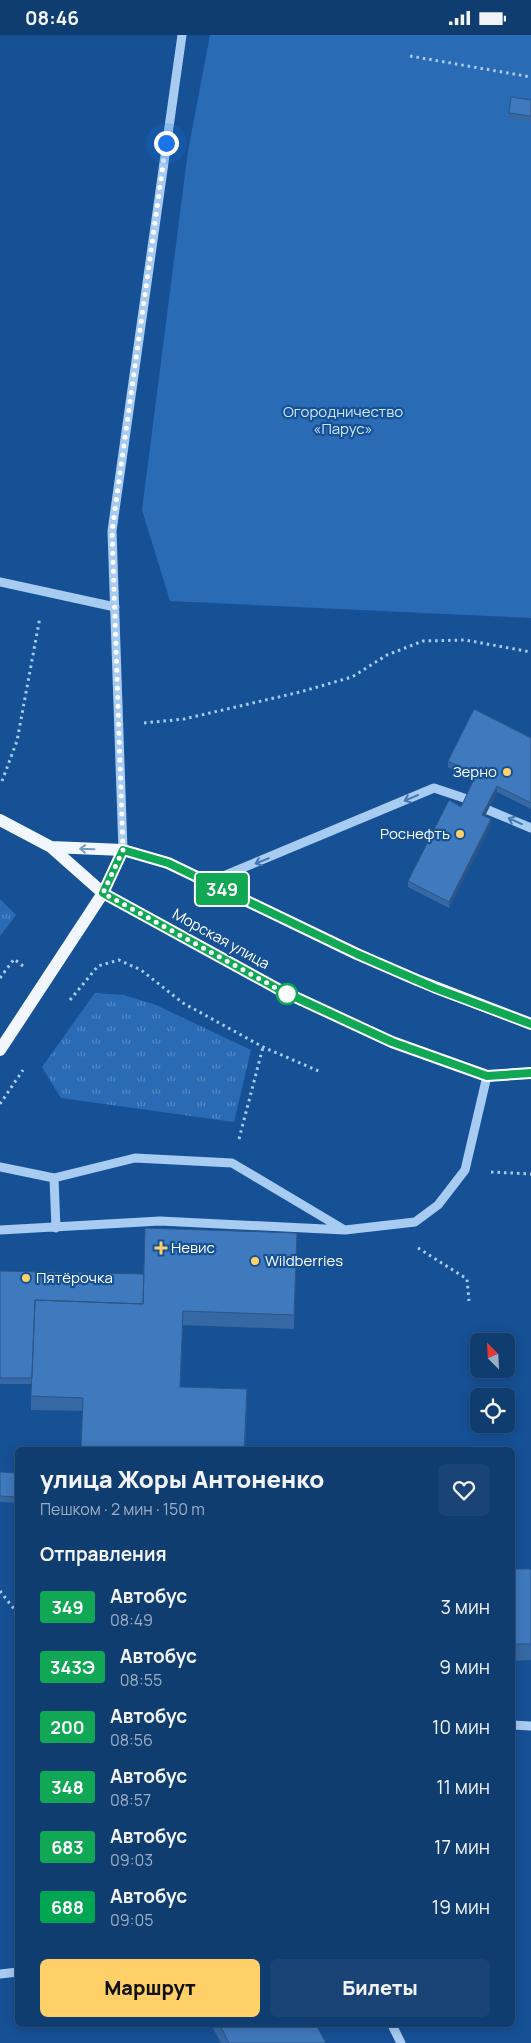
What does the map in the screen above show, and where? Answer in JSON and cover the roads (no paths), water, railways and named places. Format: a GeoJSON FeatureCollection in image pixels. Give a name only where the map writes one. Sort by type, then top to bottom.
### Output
{"type":"FeatureCollection","features":[{"type":"Feature","properties":{"kind":"main road","name":"Морская улица"},"geometry":{"type":"LineString","coordinates":[[0,820],[51,847],[103,893],[288,994],[392,1042],[487,1076],[531,1073]]}},
{"type":"Feature","properties":{"kind":"main road","name":"Морская улица"},"geometry":{"type":"LineString","coordinates":[[51,847],[123,850],[168,863],[408,977],[531,1024]]}},
{"type":"Feature","properties":{"kind":"main road"},"geometry":{"type":"LineString","coordinates":[[0,1050],[103,893],[123,850]]}},
{"type":"Feature","properties":{"kind":"street"},"geometry":{"type":"LineString","coordinates":[[123,850],[112,531],[182,35]]}},
{"type":"Feature","properties":{"kind":"street"},"geometry":{"type":"LineString","coordinates":[[0,582],[115,607]]}},
{"type":"Feature","properties":{"kind":"street"},"geometry":{"type":"LineString","coordinates":[[208,883],[434,788],[467,799]]}},
{"type":"Feature","properties":{"kind":"street"},"geometry":{"type":"LineString","coordinates":[[488,810],[531,828]]}},
{"type":"Feature","properties":{"kind":"street"},"geometry":{"type":"LineString","coordinates":[[0,1230],[160,1221],[345,1230],[385,1227],[415,1222],[438,1205],[465,1170],[487,1076]]}},
{"type":"Feature","properties":{"kind":"street"},"geometry":{"type":"LineString","coordinates":[[0,1167],[54,1177],[135,1158],[232,1163],[345,1230]]}},
{"type":"Feature","properties":{"kind":"street"},"geometry":{"type":"LineString","coordinates":[[54,1177],[56,1228]]}},
{"type":"Feature","properties":{"kind":"street"},"geometry":{"type":"LineString","coordinates":[[515,1725],[531,1726]]}},
{"type":"Feature","properties":{"kind":"street"},"geometry":{"type":"LineString","coordinates":[[0,1974],[15,1972]]}},
{"type":"Feature","properties":{"kind":"street"},"geometry":{"type":"LineString","coordinates":[[393,2027],[401,2043]]}},
{"type":"Feature","properties":{"kind":"place","name":"Зерно"},"geometry":{"type":"Point","coordinates":[507,772]}},
{"type":"Feature","properties":{"kind":"place","name":"Роснефть"},"geometry":{"type":"Point","coordinates":[460,834]}},
{"type":"Feature","properties":{"kind":"place","name":"Невис"},"geometry":{"type":"Point","coordinates":[161,1248]}},
{"type":"Feature","properties":{"kind":"place","name":"Wildberries"},"geometry":{"type":"Point","coordinates":[255,1261]}},
{"type":"Feature","properties":{"kind":"place","name":"Пятёрочка"},"geometry":{"type":"Point","coordinates":[26,1278]}},
{"type":"Feature","properties":{"kind":"park label","name":"Огородничество «Парус»"},"geometry":{"type":"Point","coordinates":[343,420]}}]}
